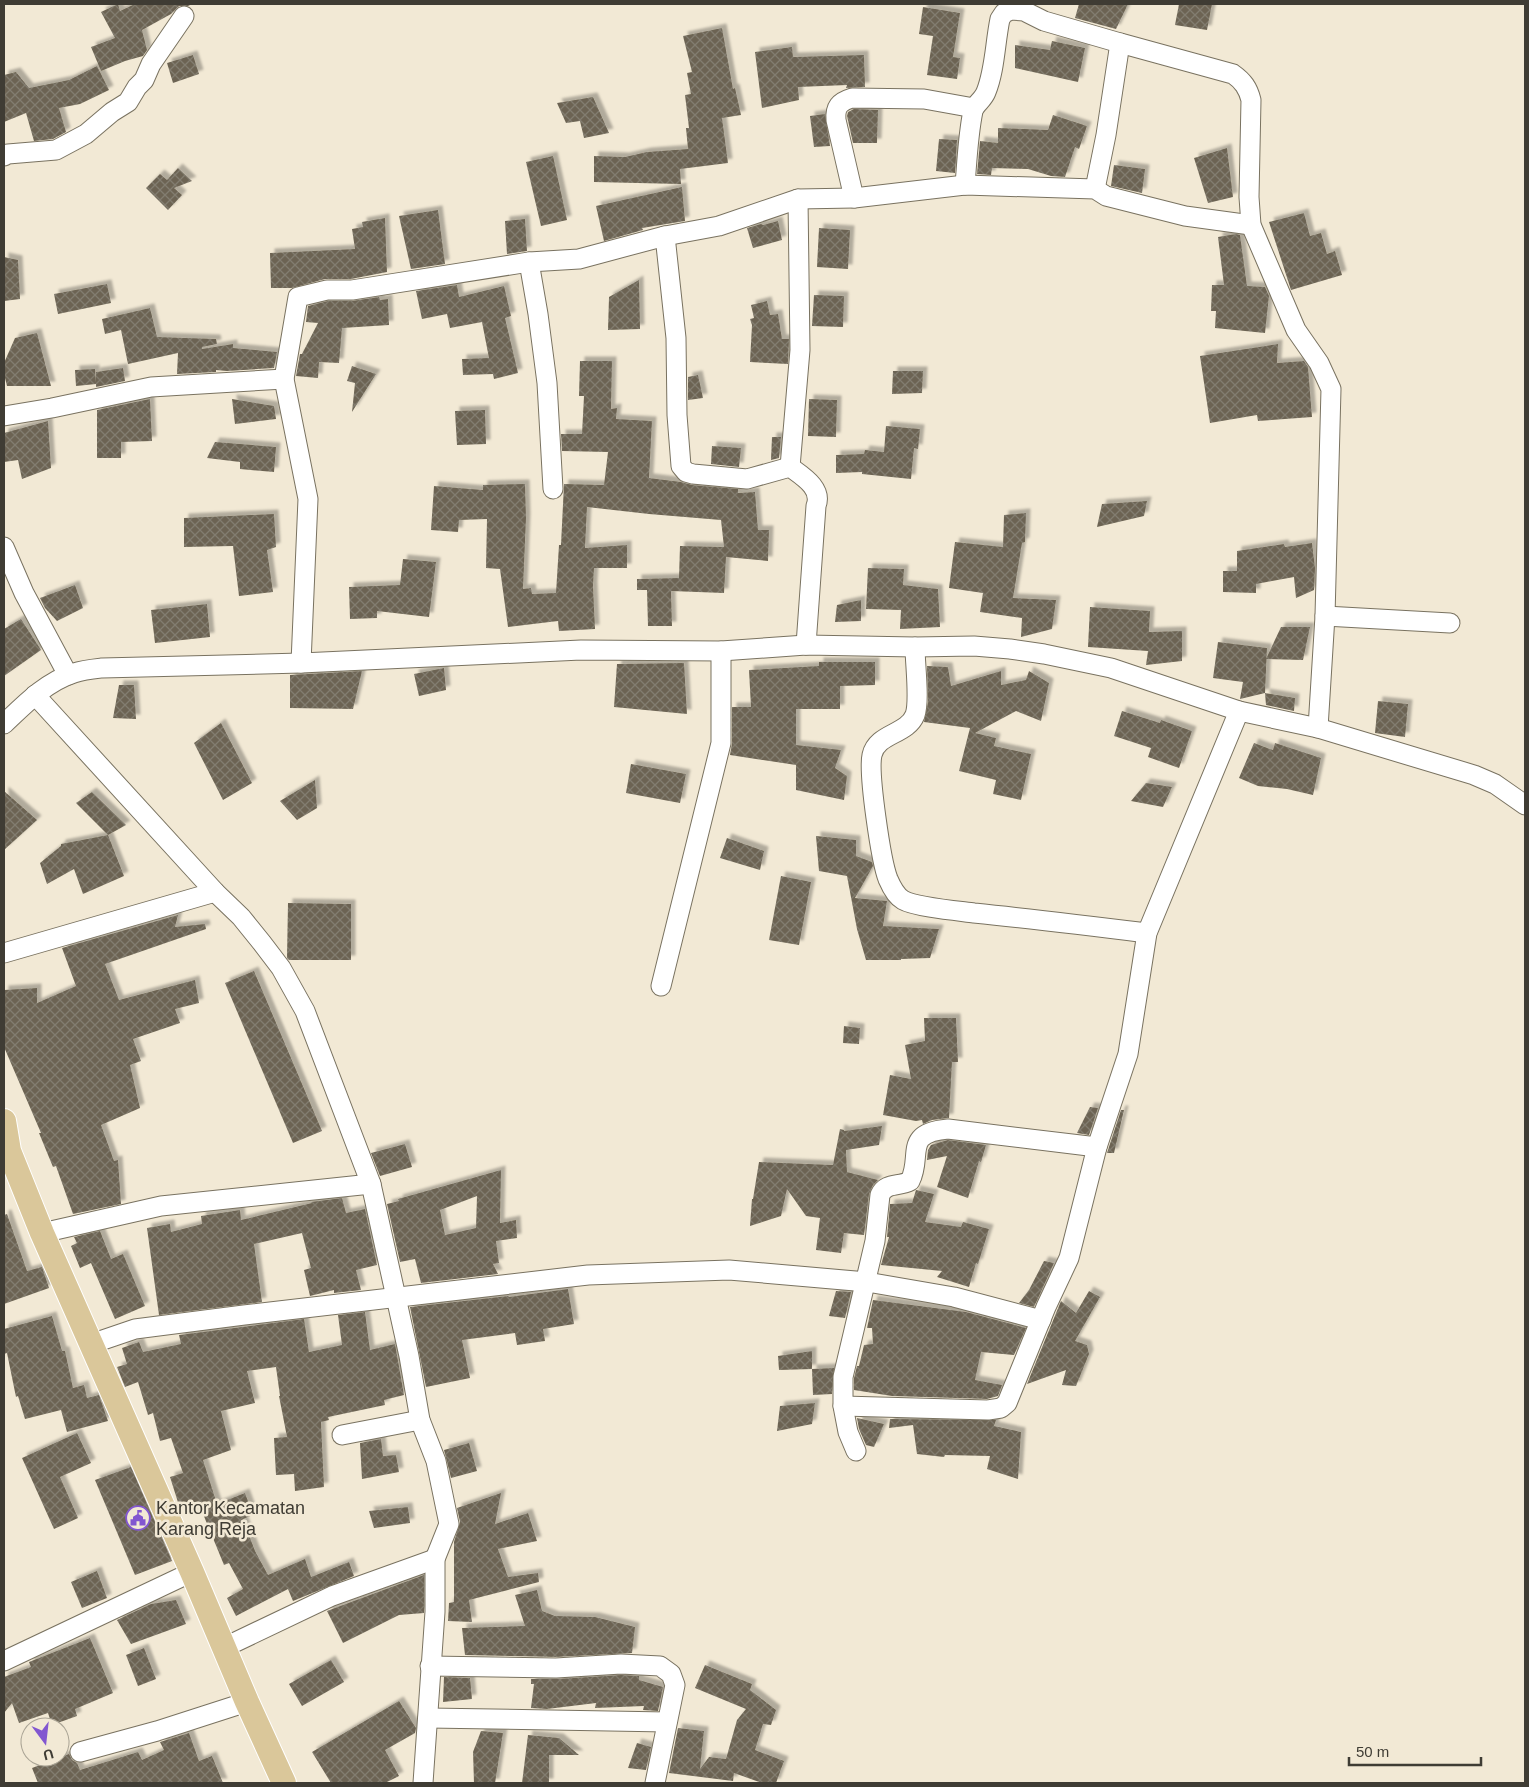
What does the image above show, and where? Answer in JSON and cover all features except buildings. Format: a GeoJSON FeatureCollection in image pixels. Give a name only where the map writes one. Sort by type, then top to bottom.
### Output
{"type":"FeatureCollection","features":[{"type":"Feature","properties":{"kind":"main road"},"geometry":{"type":"LineString","coordinates":[[4,1121],[7,1152],[284,1783]]}},
{"type":"Feature","properties":{"kind":"street"},"geometry":{"type":"LineString","coordinates":[[965,185],[969,133],[974,108],[981,102],[991,78],[1000,19],[1004,13],[1011,10],[1024,11],[1044,21],[1228,72],[1240,78],[1244,84],[1251,100],[1249,197],[1251,225],[1296,330],[1319,363],[1331,389],[1325,616],[1318,728]]}},
{"type":"Feature","properties":{"kind":"street"},"geometry":{"type":"LineString","coordinates":[[4,156],[8,154],[56,150],[86,134],[112,112],[128,102],[184,16]]}},
{"type":"Feature","properties":{"kind":"street"},"geometry":{"type":"LineString","coordinates":[[1095,189],[1106,135],[1120,42]]}},
{"type":"Feature","properties":{"kind":"street"},"geometry":{"type":"LineString","coordinates":[[854,198],[836,120],[835,110],[844,100],[852,98],[924,99],[974,108]]}},
{"type":"Feature","properties":{"kind":"street"},"geometry":{"type":"LineString","coordinates":[[301,663],[308,499],[284,379],[298,297],[327,290],[352,290],[529,262],[579,259],[665,236],[719,226],[798,199],[854,198],[965,185],[1095,189],[1106,196],[1186,216],[1251,225]]}},
{"type":"Feature","properties":{"kind":"street"},"geometry":{"type":"LineString","coordinates":[[790,467],[800,350],[798,199]]}},
{"type":"Feature","properties":{"kind":"street"},"geometry":{"type":"LineString","coordinates":[[665,236],[676,338],[679,459],[683,470],[693,474],[747,479],[790,467]]}},
{"type":"Feature","properties":{"kind":"street"},"geometry":{"type":"LineString","coordinates":[[529,262],[547,383],[553,488]]}},
{"type":"Feature","properties":{"kind":"street"},"geometry":{"type":"LineString","coordinates":[[4,416],[151,387],[284,379]]}},
{"type":"Feature","properties":{"kind":"street"},"geometry":{"type":"LineString","coordinates":[[790,467],[812,485],[817,496],[806,645]]}},
{"type":"Feature","properties":{"kind":"street"},"geometry":{"type":"LineString","coordinates":[[4,548],[24,593],[68,675]]}},
{"type":"Feature","properties":{"kind":"street"},"geometry":{"type":"LineString","coordinates":[[1325,616],[1450,623]]}},
{"type":"Feature","properties":{"kind":"street"},"geometry":{"type":"LineString","coordinates":[[4,724],[35,695],[52,684],[68,675],[102,668],[301,663],[581,650],[720,651],[806,645],[974,646],[1044,654],[1111,668],[1238,712],[1318,728],[1474,775],[1496,784],[1525,805]]}},
{"type":"Feature","properties":{"kind":"street"},"geometry":{"type":"LineString","coordinates":[[915,647],[917,705],[914,716],[909,724],[883,739],[875,746],[872,757],[873,791],[883,862],[888,880],[897,895],[904,901],[940,909],[1148,933]]}},
{"type":"Feature","properties":{"kind":"street"},"geometry":{"type":"LineString","coordinates":[[661,986],[721,744],[720,651]]}},
{"type":"Feature","properties":{"kind":"street"},"geometry":{"type":"LineString","coordinates":[[35,695],[215,892],[241,917],[262,943],[291,985],[305,1012],[371,1184],[397,1297],[420,1420],[436,1461],[449,1524],[434,1559],[435,1612],[423,1783]]}},
{"type":"Feature","properties":{"kind":"street"},"geometry":{"type":"LineString","coordinates":[[843,1406],[988,1410],[1001,1408],[1007,1404],[1041,1320],[1069,1258],[1098,1147],[1128,1054],[1148,933],[1238,712]]}},
{"type":"Feature","properties":{"kind":"street"},"geometry":{"type":"LineString","coordinates":[[4,953],[215,892]]}},
{"type":"Feature","properties":{"kind":"street"},"geometry":{"type":"LineString","coordinates":[[856,1451],[848,1432],[843,1406],[843,1377],[876,1241],[880,1195],[886,1187],[910,1180],[913,1173],[916,1147],[924,1136],[931,1132],[948,1129],[1098,1147]]}},
{"type":"Feature","properties":{"kind":"street"},"geometry":{"type":"LineString","coordinates":[[42,1233],[162,1206],[371,1184]]}},
{"type":"Feature","properties":{"kind":"street"},"geometry":{"type":"LineString","coordinates":[[91,1344],[135,1329],[397,1297],[588,1275],[719,1270],[867,1282],[954,1297],[1041,1320]]}},
{"type":"Feature","properties":{"kind":"street"},"geometry":{"type":"LineString","coordinates":[[342,1435],[420,1420]]}},
{"type":"Feature","properties":{"kind":"street"},"geometry":{"type":"LineString","coordinates":[[224,1648],[332,1596],[434,1559]]}},
{"type":"Feature","properties":{"kind":"street"},"geometry":{"type":"LineString","coordinates":[[4,1661],[192,1572]]}},
{"type":"Feature","properties":{"kind":"street"},"geometry":{"type":"LineString","coordinates":[[430,1666],[556,1668],[621,1664],[660,1666],[671,1674],[675,1685],[655,1783]]}},
{"type":"Feature","properties":{"kind":"street"},"geometry":{"type":"LineString","coordinates":[[80,1752],[157,1731],[247,1702]]}},
{"type":"Feature","properties":{"kind":"street"},"geometry":{"type":"LineString","coordinates":[[428,1718],[667,1722]]}},
{"type":"Feature","properties":{"kind":"place","name":"Kantor Kecamatan Karang Reja"},"geometry":{"type":"Point","coordinates":[138,1518]}}]}
